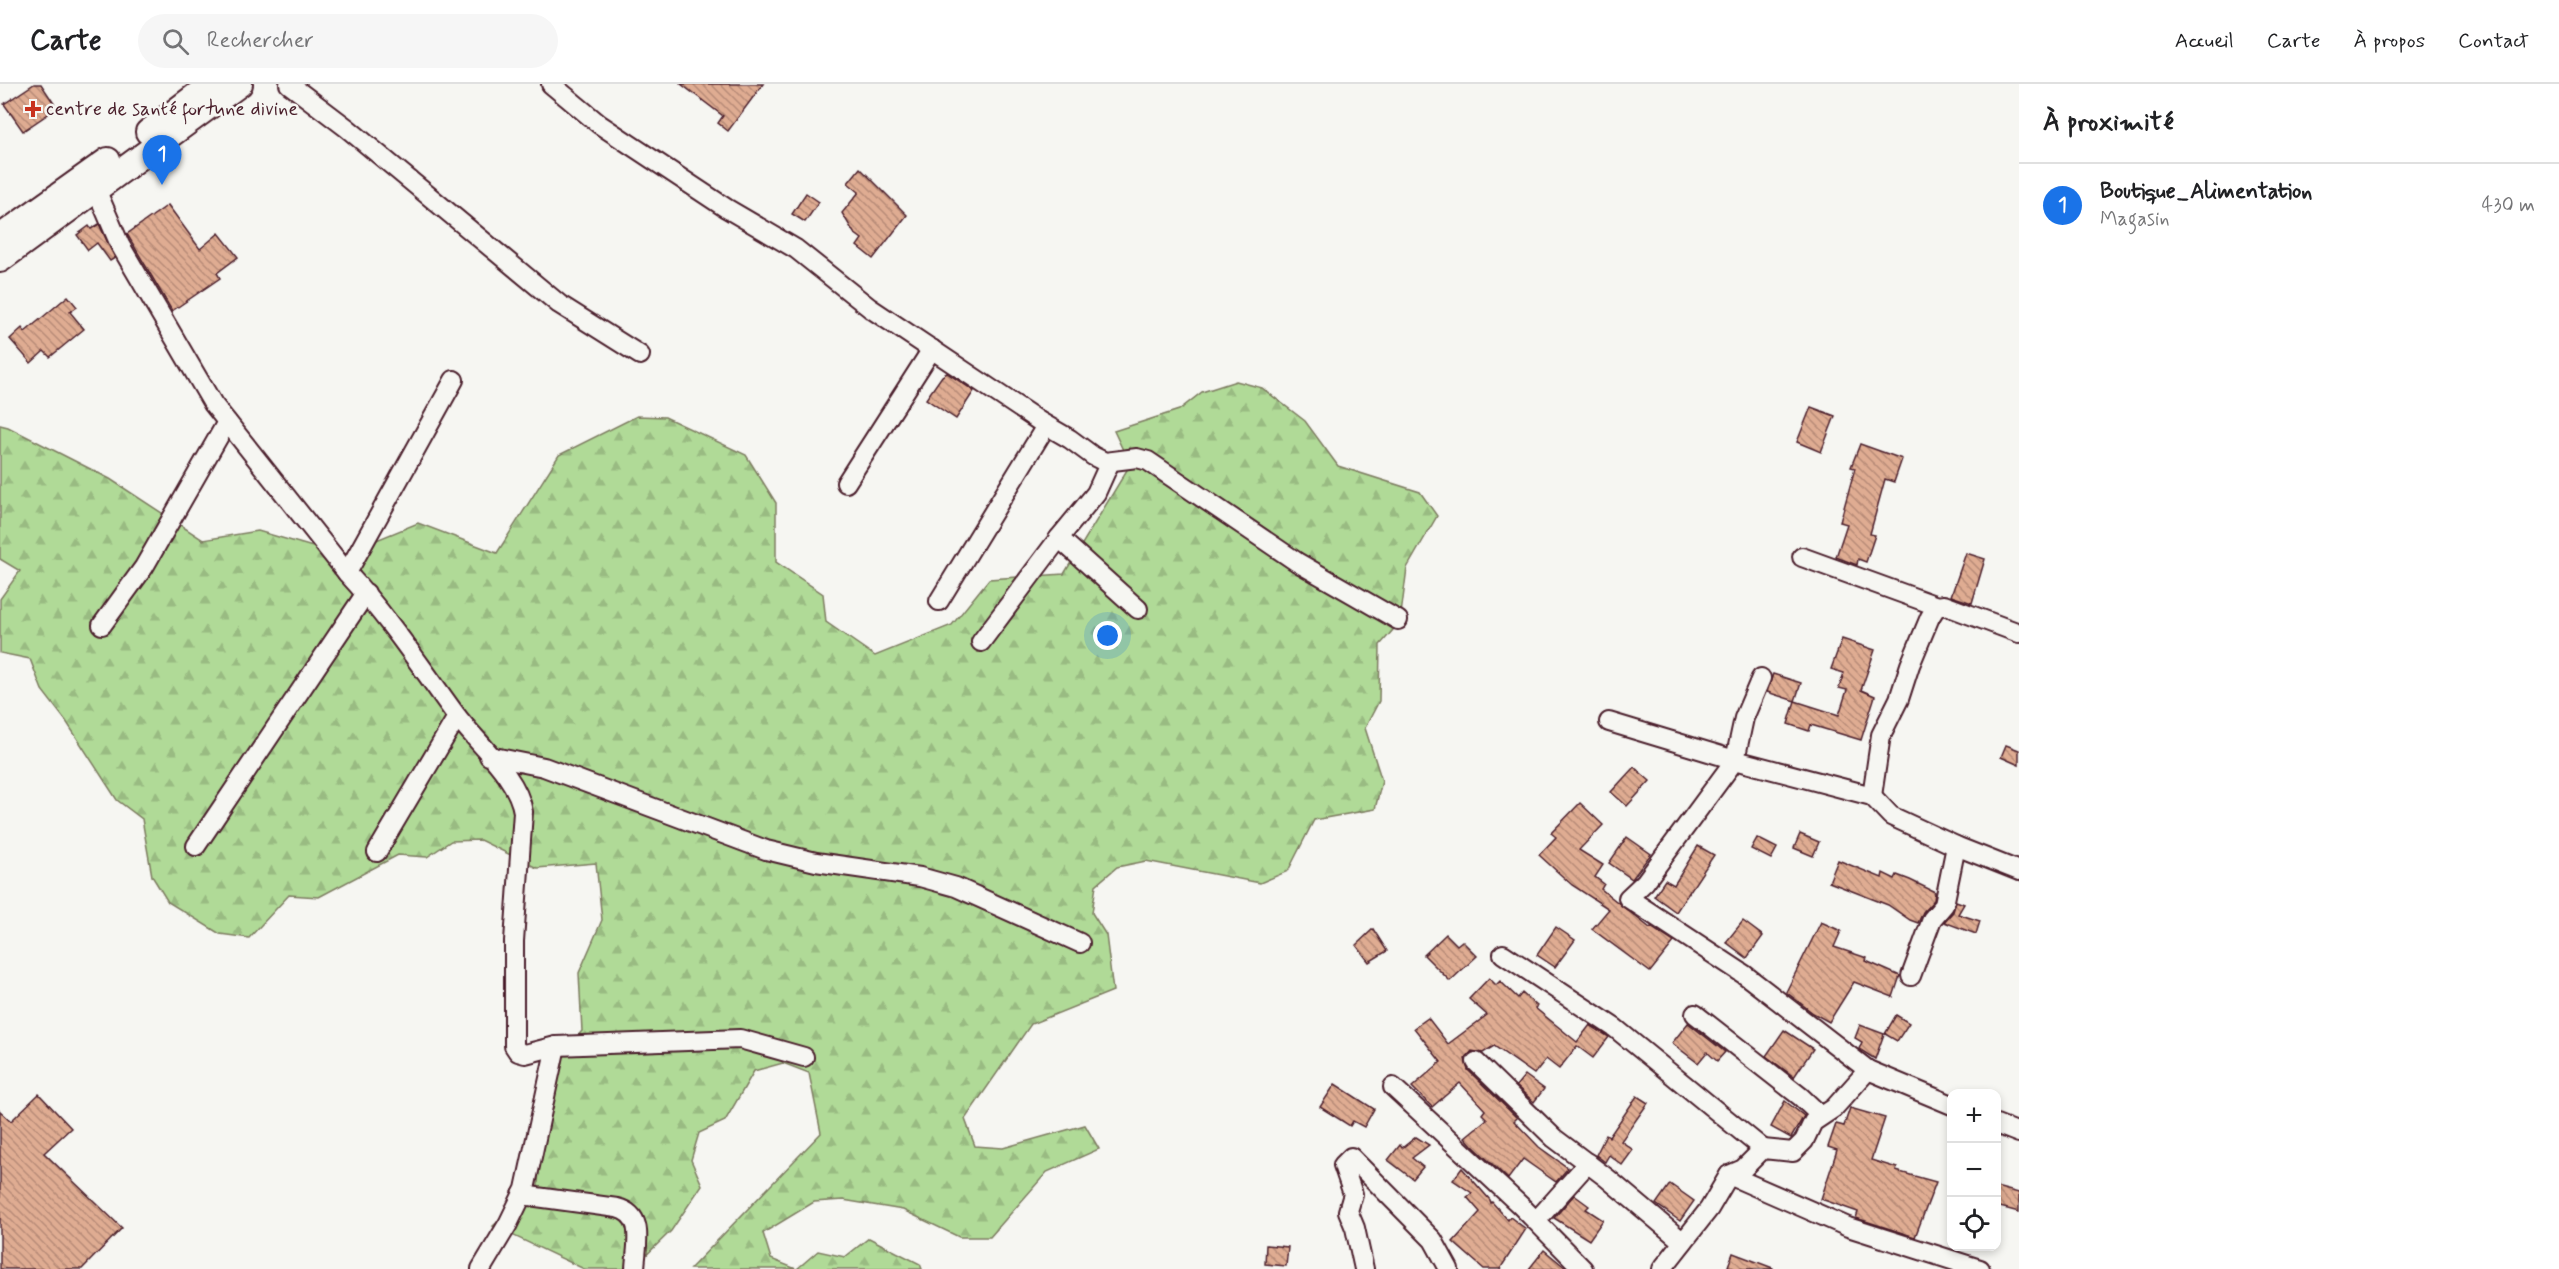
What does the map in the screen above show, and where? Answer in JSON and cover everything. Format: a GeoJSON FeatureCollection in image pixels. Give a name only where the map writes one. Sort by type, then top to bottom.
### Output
{"type":"FeatureCollection","features":[{"type":"Feature","properties":{"kind":"main road"},"geometry":{"type":"LineString","coordinates":[[0,260],[240,84]]}},
{"type":"Feature","properties":{"kind":"main road"},"geometry":{"type":"LineString","coordinates":[[0,237],[165,120],[198,88]]}},
{"type":"Feature","properties":{"kind":"street"},"geometry":{"type":"LineString","coordinates":[[290,84],[347,128],[559,304],[640,355]]}},
{"type":"Feature","properties":{"kind":"street"},"geometry":{"type":"LineString","coordinates":[[551,84],[599,124],[726,208],[796,249],[870,308],[1046,426],[1100,460],[1110,462],[1137,458],[1148,461],[1297,562],[1398,620]]}},
{"type":"Feature","properties":{"kind":"street"},"geometry":{"type":"LineString","coordinates":[[96,189],[120,245],[213,404],[347,573],[366,593],[457,717],[513,785],[521,800],[523,812],[514,941],[514,1046],[518,1052],[525,1054],[556,1046],[740,1039],[804,1057]]}},
{"type":"Feature","properties":{"kind":"street"},"geometry":{"type":"LineString","coordinates":[[846,483],[932,349]]}},
{"type":"Feature","properties":{"kind":"street"},"geometry":{"type":"LineString","coordinates":[[347,573],[454,380]]}},
{"type":"Feature","properties":{"kind":"street"},"geometry":{"type":"LineString","coordinates":[[102,625],[144,567],[227,422]]}},
{"type":"Feature","properties":{"kind":"street"},"geometry":{"type":"LineString","coordinates":[[939,601],[1046,426]]}},
{"type":"Feature","properties":{"kind":"street"},"geometry":{"type":"LineString","coordinates":[[981,642],[1096,493],[1110,462]]}},
{"type":"Feature","properties":{"kind":"street"},"geometry":{"type":"LineString","coordinates":[[1059,538],[1138,609]]}},
{"type":"Feature","properties":{"kind":"street"},"geometry":{"type":"LineString","coordinates":[[1802,557],[2019,633]]}},
{"type":"Feature","properties":{"kind":"street"},"geometry":{"type":"LineString","coordinates":[[196,846],[366,593]]}},
{"type":"Feature","properties":{"kind":"street"},"geometry":{"type":"LineString","coordinates":[[1872,796],[1881,735],[1899,699],[1910,665],[1937,606]]}},
{"type":"Feature","properties":{"kind":"street"},"geometry":{"type":"LineString","coordinates":[[1761,678],[1744,718],[1735,760],[1646,882],[1628,898],[1745,975],[1868,1070],[1947,1103]]}},
{"type":"Feature","properties":{"kind":"street"},"geometry":{"type":"LineString","coordinates":[[377,852],[457,717]]}},
{"type":"Feature","properties":{"kind":"street"},"geometry":{"type":"LineString","coordinates":[[1609,722],[1735,760],[1872,796],[1891,816],[1956,846],[2019,871]]}},
{"type":"Feature","properties":{"kind":"street"},"geometry":{"type":"LineString","coordinates":[[489,756],[544,767],[766,850],[816,861],[920,877],[956,886],[1080,943]]}},
{"type":"Feature","properties":{"kind":"street"},"geometry":{"type":"LineString","coordinates":[[1911,976],[1932,919],[1944,905],[1956,846]]}},
{"type":"Feature","properties":{"kind":"street"},"geometry":{"type":"LineString","coordinates":[[1503,954],[1616,1028],[1763,1149],[1793,1152],[1804,1141],[1820,1115],[1834,1108],[1868,1070]]}},
{"type":"Feature","properties":{"kind":"street"},"geometry":{"type":"LineString","coordinates":[[1695,1014],[1801,1097],[1820,1115]]}},
{"type":"Feature","properties":{"kind":"street"},"geometry":{"type":"LineString","coordinates":[[481,1269],[522,1195],[528,1179],[556,1046]]}},
{"type":"Feature","properties":{"kind":"street"},"geometry":{"type":"LineString","coordinates":[[1476,1062],[1554,1138],[1588,1163],[1683,1242]]}},
{"type":"Feature","properties":{"kind":"street"},"geometry":{"type":"LineString","coordinates":[[1393,1088],[1536,1221],[1583,1269]]}},
{"type":"Feature","properties":{"kind":"street"},"geometry":{"type":"LineString","coordinates":[[2001,1126],[2019,1133]]}},
{"type":"Feature","properties":{"kind":"street"},"geometry":{"type":"LineString","coordinates":[[1662,1269],[1710,1209],[1729,1175],[1743,1169],[1763,1149]]}},
{"type":"Feature","properties":{"kind":"street"},"geometry":{"type":"LineString","coordinates":[[1364,1269],[1354,1228],[1347,1211],[1353,1194],[1343,1165],[1351,1157],[1433,1240],[1449,1269]]}},
{"type":"Feature","properties":{"kind":"street"},"geometry":{"type":"LineString","coordinates":[[1536,1221],[1588,1163]]}},
{"type":"Feature","properties":{"kind":"street"},"geometry":{"type":"LineString","coordinates":[[1729,1175],[1848,1227],[1980,1269]]}},
{"type":"Feature","properties":{"kind":"street"},"geometry":{"type":"LineString","coordinates":[[522,1195],[629,1212],[635,1217],[636,1226],[635,1269]]}},
{"type":"Feature","properties":{"kind":"green space"},"geometry":{"type":"Polygon","coordinates":[[[1236,381],[1262,388],[1305,421],[1338,466],[1420,492],[1437,516],[1407,568],[1400,622],[1380,645],[1379,701],[1365,728],[1382,781],[1375,809],[1314,820],[1288,871],[1260,883],[1146,861],[1117,867],[1096,885],[1092,913],[1106,935],[1113,991],[1031,1024],[965,1119],[975,1146],[1003,1148],[1085,1125],[1099,1149],[1047,1172],[990,1237],[959,1237],[903,1210],[843,1200],[814,1202],[763,1233],[771,1259],[796,1269],[690,1269],[821,1133],[809,1073],[783,1063],[754,1071],[725,1121],[699,1133],[691,1160],[702,1185],[671,1231],[632,1269],[584,1269],[493,1226],[538,1186],[543,1074],[582,1031],[579,973],[602,920],[596,863],[537,868],[480,840],[451,841],[427,857],[398,855],[319,897],[289,895],[249,938],[220,934],[168,902],[152,876],[142,819],[117,800],[66,721],[42,690],[30,659],[0,653],[0,599],[20,571],[0,559],[0,425],[110,479],[203,540],[258,531],[340,555],[418,523],[497,553],[559,455],[637,416],[665,417],[746,455],[776,503],[776,562],[823,594],[826,622],[875,656],[952,625],[989,579],[1064,574],[1130,465],[1114,431],[1179,410],[1202,392],[1236,381]]]}},
{"type":"Feature","properties":{"kind":"green space"},"geometry":{"type":"Polygon","coordinates":[[[869,1238],[920,1264],[922,1269],[797,1269],[818,1251],[845,1257],[869,1238]]]}},
{"type":"Feature","properties":{"kind":"building"},"geometry":{"type":"Polygon","coordinates":[[[34,84],[41,84],[57,108],[23,131],[4,104],[34,84]]]}},
{"type":"Feature","properties":{"kind":"building"},"geometry":{"type":"Polygon","coordinates":[[[681,84],[763,84],[728,131],[718,123],[723,116],[681,84]]]}},
{"type":"Feature","properties":{"kind":"building"},"geometry":{"type":"Polygon","coordinates":[[[860,168],[907,215],[873,259],[857,246],[862,239],[854,233],[842,213],[859,192],[848,183],[860,168]]]}},
{"type":"Feature","properties":{"kind":"building"},"geometry":{"type":"Polygon","coordinates":[[[806,193],[819,202],[805,222],[792,214],[806,193]]]}},
{"type":"Feature","properties":{"kind":"building"},"geometry":{"type":"Polygon","coordinates":[[[168,205],[200,249],[219,233],[238,257],[217,273],[220,278],[172,311],[127,234],[168,205]]]}},
{"type":"Feature","properties":{"kind":"building"},"geometry":{"type":"Polygon","coordinates":[[[99,224],[115,258],[110,261],[97,243],[88,250],[77,235],[89,226],[91,229],[99,224]]]}},
{"type":"Feature","properties":{"kind":"building"},"geometry":{"type":"Polygon","coordinates":[[[68,296],[77,307],[70,312],[84,329],[50,357],[44,351],[31,363],[10,339],[22,328],[25,332],[68,296]]]}},
{"type":"Feature","properties":{"kind":"building"},"geometry":{"type":"Polygon","coordinates":[[[947,373],[974,391],[956,419],[926,399],[942,376],[947,373]]]}},
{"type":"Feature","properties":{"kind":"building"},"geometry":{"type":"Polygon","coordinates":[[[1811,407],[1835,416],[1821,452],[1797,442],[1811,407]]]}},
{"type":"Feature","properties":{"kind":"building"},"geometry":{"type":"Polygon","coordinates":[[[1860,444],[1902,459],[1894,482],[1885,479],[1870,534],[1875,535],[1866,562],[1858,559],[1857,565],[1836,557],[1847,524],[1840,522],[1855,468],[1851,467],[1860,444]]]}},
{"type":"Feature","properties":{"kind":"building"},"geometry":{"type":"Polygon","coordinates":[[[1966,553],[1985,559],[1972,603],[1951,596],[1966,553]]]}},
{"type":"Feature","properties":{"kind":"building"},"geometry":{"type":"Polygon","coordinates":[[[1842,639],[1875,650],[1861,690],[1875,696],[1861,740],[1811,725],[1809,731],[1788,724],[1795,701],[1839,715],[1847,690],[1839,688],[1844,673],[1831,669],[1842,639]]]}},
{"type":"Feature","properties":{"kind":"building"},"geometry":{"type":"Polygon","coordinates":[[[1773,674],[1801,683],[1795,701],[1767,692],[1773,674]]]}},
{"type":"Feature","properties":{"kind":"building"},"geometry":{"type":"Polygon","coordinates":[[[2006,745],[2019,750],[2019,765],[2001,757],[2006,745]]]}},
{"type":"Feature","properties":{"kind":"building"},"geometry":{"type":"Polygon","coordinates":[[[1634,767],[1650,781],[1627,806],[1611,792],[1634,767]]]}},
{"type":"Feature","properties":{"kind":"building"},"geometry":{"type":"Polygon","coordinates":[[[1580,803],[1603,825],[1579,850],[1603,865],[1595,877],[1604,884],[1601,889],[1650,928],[1674,942],[1650,972],[1592,929],[1609,909],[1572,885],[1539,855],[1556,837],[1551,833],[1580,803]]]}},
{"type":"Feature","properties":{"kind":"building"},"geometry":{"type":"Polygon","coordinates":[[[1800,834],[1819,842],[1813,856],[1794,848],[1800,834]]]}},
{"type":"Feature","properties":{"kind":"building"},"geometry":{"type":"Polygon","coordinates":[[[1627,837],[1651,854],[1632,879],[1609,863],[1627,837]]]}},
{"type":"Feature","properties":{"kind":"building"},"geometry":{"type":"Polygon","coordinates":[[[1757,838],[1777,848],[1771,859],[1751,849],[1757,838]]]}},
{"type":"Feature","properties":{"kind":"building"},"geometry":{"type":"Polygon","coordinates":[[[1698,846],[1714,855],[1676,912],[1654,896],[1665,880],[1674,885],[1698,846]]]}},
{"type":"Feature","properties":{"kind":"building"},"geometry":{"type":"Polygon","coordinates":[[[1838,860],[1882,878],[1883,873],[1895,879],[1897,875],[1910,880],[1935,892],[1934,900],[1923,912],[1918,923],[1910,920],[1888,905],[1829,882],[1838,860]]]}},
{"type":"Feature","properties":{"kind":"building"},"geometry":{"type":"Polygon","coordinates":[[[1956,901],[1964,904],[1958,914],[1980,921],[1976,934],[1944,922],[1953,912],[1956,901]]]}},
{"type":"Feature","properties":{"kind":"building"},"geometry":{"type":"Polygon","coordinates":[[[1743,921],[1763,936],[1747,958],[1726,942],[1743,921]]]}},
{"type":"Feature","properties":{"kind":"building"},"geometry":{"type":"Polygon","coordinates":[[[1821,922],[1841,931],[1834,947],[1867,958],[1866,961],[1900,976],[1893,997],[1854,982],[1829,1022],[1786,992],[1821,922]]]}},
{"type":"Feature","properties":{"kind":"building"},"geometry":{"type":"Polygon","coordinates":[[[1556,927],[1575,940],[1555,967],[1537,955],[1556,927]]]}},
{"type":"Feature","properties":{"kind":"building"},"geometry":{"type":"Polygon","coordinates":[[[1373,929],[1387,951],[1369,962],[1356,945],[1373,929]]]}},
{"type":"Feature","properties":{"kind":"building"},"geometry":{"type":"Polygon","coordinates":[[[1446,934],[1457,945],[1462,941],[1477,956],[1450,981],[1424,955],[1446,934]]]}},
{"type":"Feature","properties":{"kind":"building"},"geometry":{"type":"Polygon","coordinates":[[[1489,978],[1496,985],[1500,981],[1518,998],[1522,993],[1537,1006],[1535,1008],[1577,1042],[1590,1025],[1609,1037],[1593,1058],[1577,1046],[1559,1069],[1546,1059],[1534,1074],[1494,1046],[1483,1053],[1472,1051],[1465,1059],[1468,1070],[1517,1118],[1514,1121],[1539,1147],[1568,1168],[1556,1182],[1523,1159],[1508,1179],[1472,1145],[1465,1137],[1487,1119],[1482,1114],[1485,1110],[1460,1083],[1432,1107],[1412,1087],[1441,1062],[1414,1028],[1428,1018],[1448,1044],[1487,1015],[1469,999],[1489,978]]]}},
{"type":"Feature","properties":{"kind":"building"},"geometry":{"type":"Polygon","coordinates":[[[1896,1015],[1909,1023],[1897,1041],[1885,1034],[1896,1015]]]}},
{"type":"Feature","properties":{"kind":"building"},"geometry":{"type":"Polygon","coordinates":[[[1688,1023],[1725,1052],[1717,1061],[1707,1052],[1698,1063],[1672,1043],[1688,1023]]]}},
{"type":"Feature","properties":{"kind":"building"},"geometry":{"type":"Polygon","coordinates":[[[1860,1025],[1884,1034],[1875,1059],[1859,1049],[1862,1042],[1855,1038],[1860,1025]]]}},
{"type":"Feature","properties":{"kind":"building"},"geometry":{"type":"Polygon","coordinates":[[[1784,1030],[1813,1049],[1794,1077],[1766,1056],[1784,1030]]]}},
{"type":"Feature","properties":{"kind":"building"},"geometry":{"type":"Polygon","coordinates":[[[1525,1075],[1544,1089],[1534,1102],[1516,1086],[1525,1075]]]}},
{"type":"Feature","properties":{"kind":"building"},"geometry":{"type":"Polygon","coordinates":[[[1335,1084],[1374,1109],[1364,1127],[1353,1121],[1350,1126],[1320,1107],[1335,1084]]]}},
{"type":"Feature","properties":{"kind":"building"},"geometry":{"type":"Polygon","coordinates":[[[39,1094],[71,1128],[44,1153],[122,1228],[82,1269],[0,1269],[0,1111],[11,1121],[39,1094]]]}},
{"type":"Feature","properties":{"kind":"building"},"geometry":{"type":"Polygon","coordinates":[[[1637,1096],[1648,1103],[1621,1141],[1633,1150],[1622,1165],[1609,1155],[1605,1162],[1596,1155],[1606,1135],[1609,1137],[1637,1096]]]}},
{"type":"Feature","properties":{"kind":"building"},"geometry":{"type":"Polygon","coordinates":[[[1785,1101],[1804,1116],[1791,1138],[1771,1127],[1785,1101]]]}},
{"type":"Feature","properties":{"kind":"building"},"geometry":{"type":"Polygon","coordinates":[[[1850,1108],[1885,1118],[1871,1160],[1897,1168],[1896,1171],[1936,1182],[1915,1237],[1856,1218],[1858,1212],[1821,1199],[1837,1150],[1828,1147],[1836,1124],[1844,1126],[1850,1108]]]}},
{"type":"Feature","properties":{"kind":"building"},"geometry":{"type":"Polygon","coordinates":[[[1416,1137],[1429,1145],[1412,1158],[1423,1167],[1413,1179],[1388,1160],[1400,1145],[1402,1148],[1416,1137]]]}},
{"type":"Feature","properties":{"kind":"building"},"geometry":{"type":"Polygon","coordinates":[[[1462,1168],[1508,1220],[1510,1217],[1526,1229],[1500,1269],[1484,1269],[1453,1242],[1480,1212],[1467,1197],[1472,1193],[1453,1180],[1462,1168]]]}},
{"type":"Feature","properties":{"kind":"building"},"geometry":{"type":"Polygon","coordinates":[[[1670,1184],[1694,1201],[1680,1221],[1656,1204],[1670,1184]]]}},
{"type":"Feature","properties":{"kind":"building"},"geometry":{"type":"Polygon","coordinates":[[[2001,1188],[2019,1193],[2019,1212],[2001,1207],[2001,1188]]]}},
{"type":"Feature","properties":{"kind":"building"},"geometry":{"type":"Polygon","coordinates":[[[1574,1195],[1589,1206],[1586,1209],[1603,1220],[1589,1240],[1554,1218],[1574,1195]]]}},
{"type":"Feature","properties":{"kind":"building"},"geometry":{"type":"Polygon","coordinates":[[[1266,1245],[1288,1247],[1286,1266],[1265,1264],[1266,1245]]]}},
{"type":"Feature","properties":{"kind":"building"},"geometry":{"type":"Polygon","coordinates":[[[1544,1250],[1567,1269],[1529,1269],[1544,1250]]]}},
{"type":"Feature","properties":{"kind":"building"},"geometry":{"type":"Polygon","coordinates":[[[1733,1253],[1773,1269],[1735,1269],[1728,1266],[1733,1253]]]}},
{"type":"Feature","properties":{"kind":"place","name":"centre de santé fortune divine"},"geometry":{"type":"Point","coordinates":[33,109]}},
{"type":"Feature","properties":{"kind":"place","name":"Boutique_Alimentation"},"geometry":{"type":"Point","coordinates":[162,185]}}]}
